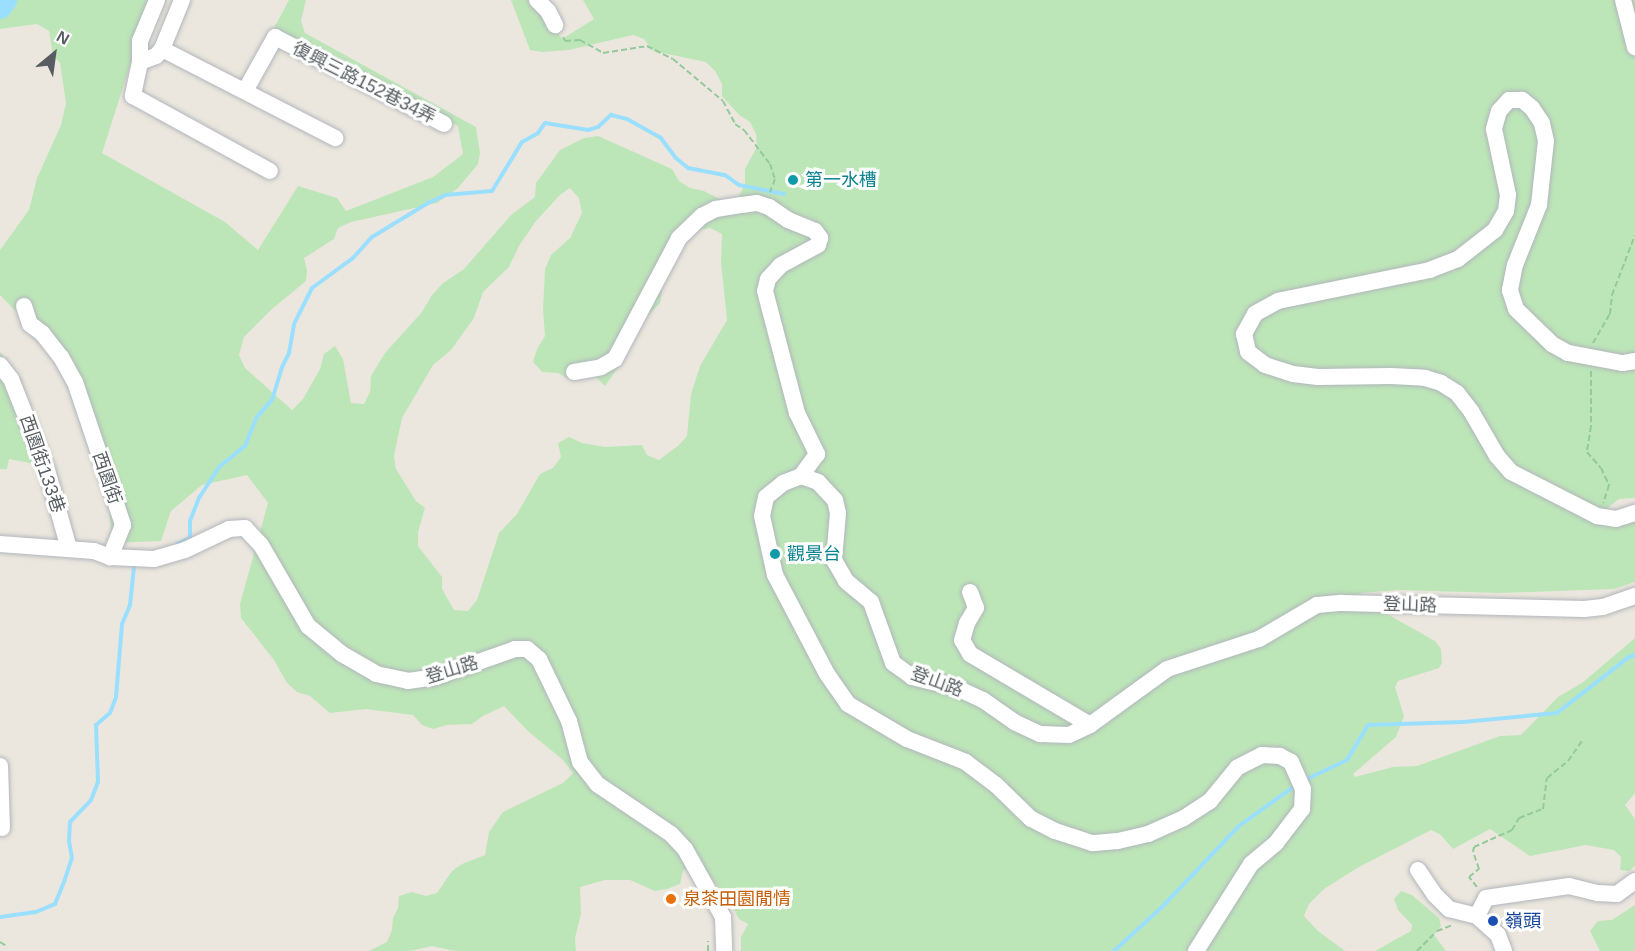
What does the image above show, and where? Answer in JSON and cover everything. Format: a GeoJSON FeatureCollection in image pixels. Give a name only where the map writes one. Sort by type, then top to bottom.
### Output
{"type":"FeatureCollection","features":[{"type":"Feature","properties":{"kind":"street"},"geometry":{"type":"LineString","coordinates":[[157,0],[141,41],[134,96],[270,171]]}},
{"type":"Feature","properties":{"kind":"street"},"geometry":{"type":"LineString","coordinates":[[140,62],[156,56],[162,49],[182,0]]}},
{"type":"Feature","properties":{"kind":"street"},"geometry":{"type":"LineString","coordinates":[[537,0],[548,11],[555,25]]}},
{"type":"Feature","properties":{"kind":"street"},"geometry":{"type":"LineString","coordinates":[[1623,0],[1635,47]]}},
{"type":"Feature","properties":{"kind":"street","name":"復興三路152巷34弄"},"geometry":{"type":"LineString","coordinates":[[245,91],[275,37],[444,124]]}},
{"type":"Feature","properties":{"kind":"street"},"geometry":{"type":"LineString","coordinates":[[162,49],[335,138]]}},
{"type":"Feature","properties":{"kind":"street"},"geometry":{"type":"LineString","coordinates":[[1635,362],[1622,363],[1586,358],[1552,344],[1516,309],[1510,290],[1515,265],[1539,205],[1546,141],[1542,123],[1532,108],[1522,100],[1509,100],[1498,111],[1494,129],[1508,195],[1506,211],[1495,230],[1458,258],[1430,270],[1278,301],[1255,314],[1244,334],[1248,352],[1265,365],[1293,374],[1425,378],[1441,383],[1457,393],[1471,411],[1497,456],[1511,472],[1597,516],[1616,519],[1635,513]]}},
{"type":"Feature","properties":{"kind":"street"},"geometry":{"type":"LineString","coordinates":[[574,372],[601,367],[615,359],[679,238],[702,216],[716,209],[757,204],[769,207],[788,220],[815,231],[820,238],[818,245],[781,265],[768,279],[765,291],[797,413],[818,454],[801,476],[783,483],[766,497],[762,516],[775,575],[827,674],[848,704],[907,739],[966,762],[996,785],[1031,819],[1055,831],[1092,843],[1117,841],[1148,834],[1184,818],[1210,801],[1237,768],[1262,755],[1280,756],[1291,762],[1301,783],[1302,809],[1294,823],[1251,864],[1196,951]]}},
{"type":"Feature","properties":{"kind":"street","name":"西園街"},"geometry":{"type":"LineString","coordinates":[[24,306],[30,324],[42,333],[61,357],[75,382],[123,525],[110,557]]}},
{"type":"Feature","properties":{"kind":"street","name":"西園街133巷"},"geometry":{"type":"LineString","coordinates":[[0,365],[11,379],[47,470],[69,549]]}},
{"type":"Feature","properties":{"kind":"street","name":"登山路"},"geometry":{"type":"LineString","coordinates":[[801,476],[818,482],[835,500],[838,513],[834,560],[846,581],[871,602],[893,663],[912,677],[957,688],[983,700],[1014,722],[1040,734],[1069,735],[1090,725],[1167,669],[1259,639],[1317,605],[1353,603],[1584,609],[1603,607],[1635,596]]}},
{"type":"Feature","properties":{"kind":"street","name":"登山路"},"geometry":{"type":"LineString","coordinates":[[110,557],[154,559],[184,550],[229,529],[245,528],[261,545],[308,626],[342,654],[375,674],[408,681],[436,678],[515,649],[527,649],[539,659],[569,721],[580,762],[597,784],[672,834],[685,849],[723,916],[724,951]]}},
{"type":"Feature","properties":{"kind":"street"},"geometry":{"type":"LineString","coordinates":[[0,544],[94,551],[110,557]]}},
{"type":"Feature","properties":{"kind":"street"},"geometry":{"type":"LineString","coordinates":[[970,592],[976,608],[967,623],[962,640],[970,654],[1090,725]]}},
{"type":"Feature","properties":{"kind":"street"},"geometry":{"type":"LineString","coordinates":[[0,766],[2,828]]}},
{"type":"Feature","properties":{"kind":"street"},"geometry":{"type":"LineString","coordinates":[[1418,870],[1435,896],[1449,909],[1478,916],[1498,935],[1504,951]]}},
{"type":"Feature","properties":{"kind":"street"},"geometry":{"type":"LineString","coordinates":[[1478,916],[1486,898],[1569,886],[1598,893],[1617,894],[1635,881]]}},
{"type":"Feature","properties":{"kind":"path"},"geometry":{"type":"LineString","coordinates":[[555,25],[565,41],[580,40],[603,53],[647,46],[654,48],[673,59],[723,101],[735,124],[744,130],[770,164],[775,179],[769,194],[769,207]]}},
{"type":"Feature","properties":{"kind":"path"},"geometry":{"type":"LineString","coordinates":[[1616,519],[1616,509],[1602,506],[1610,485],[1587,452],[1592,426],[1593,380],[1590,368],[1584,364],[1610,314],[1612,295],[1635,235]]}},
{"type":"Feature","properties":{"kind":"path"},"geometry":{"type":"LineString","coordinates":[[1486,898],[1469,877],[1479,869],[1473,852],[1474,847],[1512,830],[1520,818],[1543,809],[1547,778],[1568,761],[1582,741]]}},
{"type":"Feature","properties":{"kind":"path"},"geometry":{"type":"LineString","coordinates":[[1418,951],[1437,931],[1478,916]]}},
{"type":"Feature","properties":{"kind":"path"},"geometry":{"type":"LineString","coordinates":[[0,942],[8,946]]}},
{"type":"Feature","properties":{"kind":"green space"},"geometry":{"type":"Polygon","coordinates":[[[0,0],[167,0],[133,56],[102,153],[225,222],[258,250],[298,186],[337,198],[346,211],[433,177],[463,154],[458,126],[274,28],[289,0],[306,0],[301,21],[305,33],[476,127],[480,153],[478,164],[458,188],[437,203],[351,222],[338,228],[334,239],[304,258],[307,270],[306,281],[272,309],[244,337],[239,355],[245,368],[292,410],[303,399],[320,369],[324,354],[335,346],[343,359],[351,403],[364,404],[370,392],[371,376],[385,353],[422,312],[432,295],[443,283],[464,269],[511,215],[535,197],[536,183],[560,150],[584,138],[598,136],[672,169],[679,181],[690,188],[704,191],[727,203],[739,196],[745,184],[745,169],[757,147],[756,134],[750,122],[739,115],[722,96],[722,84],[715,71],[706,62],[653,51],[644,39],[633,35],[569,50],[543,52],[530,50],[511,0],[538,0],[562,39],[594,19],[583,0],[1635,0],[1635,498],[1619,499],[1604,511],[1635,520],[1635,582],[1614,589],[1500,593],[1398,590],[1360,593],[1371,605],[1435,641],[1441,649],[1442,663],[1439,668],[1398,681],[1395,687],[1404,716],[1396,737],[1353,774],[1355,777],[1393,767],[1417,766],[1500,736],[1521,735],[1558,697],[1582,683],[1635,638],[1635,793],[1625,805],[1635,819],[1635,866],[1629,871],[1620,870],[1621,857],[1614,850],[1586,845],[1530,856],[1490,829],[1453,849],[1441,835],[1431,830],[1357,868],[1324,889],[1309,904],[1304,916],[1318,931],[1345,951],[741,951],[741,937],[748,924],[739,919],[730,902],[704,868],[692,862],[683,871],[680,884],[667,889],[655,891],[630,880],[605,880],[580,887],[581,914],[575,938],[576,951],[455,951],[432,946],[410,951],[369,951],[387,942],[398,908],[399,896],[412,892],[426,896],[437,893],[452,871],[462,864],[485,855],[489,832],[503,812],[563,783],[573,773],[563,760],[529,732],[504,706],[472,724],[447,725],[433,729],[422,725],[413,715],[366,709],[330,713],[310,696],[297,692],[287,683],[274,660],[241,618],[240,604],[268,503],[247,475],[202,485],[171,511],[161,541],[112,543],[109,507],[56,353],[0,295],[0,250],[29,210],[37,178],[61,125],[66,103],[60,63],[53,55],[49,31],[37,24],[0,29],[0,0]],[[570,188],[560,195],[536,221],[519,246],[509,267],[483,292],[474,318],[451,350],[433,365],[402,418],[394,456],[396,469],[416,501],[425,508],[418,532],[418,546],[442,577],[442,589],[454,610],[468,611],[477,600],[499,533],[517,514],[540,474],[553,468],[561,457],[558,443],[569,437],[582,443],[605,447],[642,445],[647,455],[659,460],[679,445],[687,436],[691,394],[700,366],[727,320],[721,262],[722,234],[710,228],[698,230],[675,245],[660,280],[662,292],[660,303],[641,323],[625,358],[605,386],[596,377],[569,379],[558,373],[542,372],[533,362],[537,349],[545,336],[543,310],[545,269],[551,255],[570,238],[582,213],[579,198],[570,188]]]}},
{"type":"Feature","properties":{"kind":"green space"},"geometry":{"type":"Polygon","coordinates":[[[0,352],[18,376],[50,467],[9,459],[7,469],[0,469],[0,352]]]}},
{"type":"Feature","properties":{"kind":"green space"},"geometry":{"type":"Polygon","coordinates":[[[1401,891],[1412,895],[1439,918],[1441,926],[1434,935],[1446,951],[1375,951],[1411,931],[1412,925],[1398,910],[1394,899],[1401,891]]]}},
{"type":"Feature","properties":{"kind":"green space"},"geometry":{"type":"Polygon","coordinates":[[[1635,905],[1635,951],[1600,951],[1590,931],[1598,921],[1612,920],[1635,905]]]}},
{"type":"Feature","properties":{"kind":"waterway"},"geometry":{"type":"LineString","coordinates":[[0,7],[5,0]]}},
{"type":"Feature","properties":{"kind":"waterway"},"geometry":{"type":"LineString","coordinates":[[177,544],[190,538],[190,521],[199,498],[219,467],[245,446],[257,417],[272,400],[282,367],[289,353],[294,324],[312,288],[353,258],[372,237],[428,203],[445,195],[492,191],[522,142],[538,133],[545,123],[588,130],[598,127],[611,115],[627,119],[660,137],[676,158],[688,168],[725,175],[739,185],[784,194]]}},
{"type":"Feature","properties":{"kind":"waterway"},"geometry":{"type":"LineString","coordinates":[[0,917],[36,912],[55,904],[65,879],[72,858],[69,841],[70,822],[91,800],[98,782],[96,725],[110,713],[116,697],[122,624],[130,605],[134,567]]}},
{"type":"Feature","properties":{"kind":"waterway"},"geometry":{"type":"LineString","coordinates":[[1305,780],[1347,760],[1368,725],[1463,722],[1557,713],[1629,657],[1635,655]]}},
{"type":"Feature","properties":{"kind":"waterway"},"geometry":{"type":"LineString","coordinates":[[1114,951],[1162,907],[1239,826],[1296,785]]}},
{"type":"Feature","properties":{"kind":"place","name":"第一水槽"},"geometry":{"type":"Point","coordinates":[793,180]}},
{"type":"Feature","properties":{"kind":"place","name":"觀景台"},"geometry":{"type":"Point","coordinates":[775,554]}},
{"type":"Feature","properties":{"kind":"place","name":"泉茶田園閒情"},"geometry":{"type":"Point","coordinates":[671,899]}},
{"type":"Feature","properties":{"kind":"place","name":"嶺頭"},"geometry":{"type":"Point","coordinates":[1493,921]}}]}
